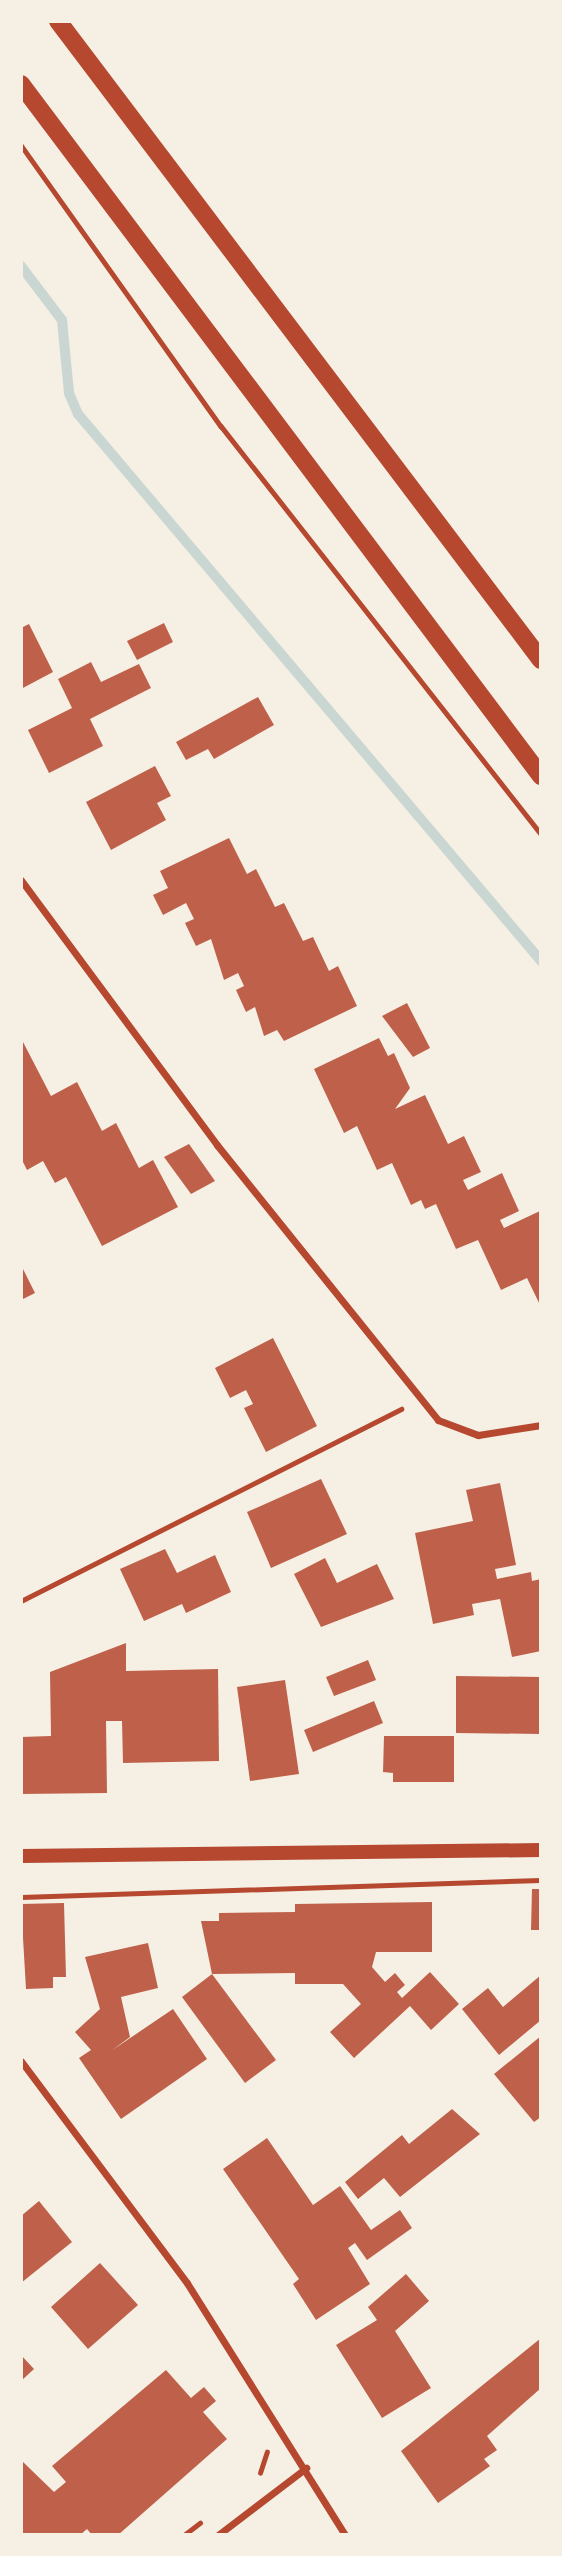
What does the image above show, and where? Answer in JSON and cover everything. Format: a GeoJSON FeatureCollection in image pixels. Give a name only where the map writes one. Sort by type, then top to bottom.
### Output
{"type":"FeatureCollection","features":[{"type":"Feature","properties":{"kind":"main road"},"geometry":{"type":"LineString","coordinates":[[58,21],[541,660]]}},
{"type":"Feature","properties":{"kind":"main road"},"geometry":{"type":"LineString","coordinates":[[21,84],[541,776]]}},
{"type":"Feature","properties":{"kind":"main road"},"geometry":{"type":"LineString","coordinates":[[21,1856],[541,1850]]}},
{"type":"Feature","properties":{"kind":"street"},"geometry":{"type":"LineString","coordinates":[[21,880],[217,1145],[419,1400],[457,1431],[503,1434],[541,1425]]}},
{"type":"Feature","properties":{"kind":"street"},"geometry":{"type":"LineString","coordinates":[[21,2061],[187,2283],[306,2468],[345,2535]]}},
{"type":"Feature","properties":{"kind":"street"},"geometry":{"type":"LineString","coordinates":[[218,2535],[306,2468]]}},
{"type":"Feature","properties":{"kind":"path"},"geometry":{"type":"LineString","coordinates":[[21,145],[221,426],[541,834]]}},
{"type":"Feature","properties":{"kind":"path"},"geometry":{"type":"LineString","coordinates":[[21,1601],[419,1400]]}},
{"type":"Feature","properties":{"kind":"path"},"geometry":{"type":"LineString","coordinates":[[21,1897],[541,1880]]}},
{"type":"Feature","properties":{"kind":"building"},"geometry":{"type":"Polygon","coordinates":[[[164,623],[173,642],[137,660],[127,641],[164,623]]]}},
{"type":"Feature","properties":{"kind":"building"},"geometry":{"type":"Polygon","coordinates":[[[29,624],[53,672],[21,689],[21,628],[29,624]]]}},
{"type":"Feature","properties":{"kind":"building"},"geometry":{"type":"Polygon","coordinates":[[[91,662],[101,682],[139,664],[151,688],[90,719],[103,746],[49,773],[28,730],[72,708],[58,679],[91,662]]]}},
{"type":"Feature","properties":{"kind":"building"},"geometry":{"type":"Polygon","coordinates":[[[258,697],[274,725],[214,759],[208,749],[186,760],[176,742],[258,697]]]}},
{"type":"Feature","properties":{"kind":"building"},"geometry":{"type":"Polygon","coordinates":[[[155,766],[171,796],[157,803],[166,820],[111,850],[86,802],[155,766]]]}},
{"type":"Feature","properties":{"kind":"building"},"geometry":{"type":"Polygon","coordinates":[[[229,838],[247,874],[256,869],[275,907],[284,903],[303,941],[313,937],[329,971],[338,966],[357,1006],[284,1041],[277,1030],[264,1036],[255,1007],[246,1012],[236,990],[244,986],[238,973],[224,980],[211,939],[196,946],[185,923],[194,919],[186,903],[163,915],[153,895],[168,888],[160,871],[229,838]]]}},
{"type":"Feature","properties":{"kind":"building"},"geometry":{"type":"Polygon","coordinates":[[[407,1003],[430,1048],[413,1057],[382,1016],[407,1003]]]}},
{"type":"Feature","properties":{"kind":"building"},"geometry":{"type":"Polygon","coordinates":[[[379,1038],[388,1056],[394,1053],[410,1088],[395,1109],[425,1095],[448,1144],[464,1136],[481,1172],[463,1180],[468,1190],[502,1173],[519,1211],[500,1220],[504,1228],[540,1211],[541,1307],[527,1278],[501,1290],[478,1240],[456,1249],[436,1204],[425,1209],[421,1200],[411,1205],[392,1163],[377,1170],[357,1126],[344,1133],[314,1069],[379,1038]]]}},
{"type":"Feature","properties":{"kind":"building"},"geometry":{"type":"Polygon","coordinates":[[[23,1042],[51,1096],[77,1082],[102,1131],[116,1123],[139,1168],[153,1160],[178,1207],[102,1246],[66,1177],[55,1183],[43,1161],[27,1170],[21,1158],[23,1042]]]}},
{"type":"Feature","properties":{"kind":"building"},"geometry":{"type":"Polygon","coordinates":[[[189,1144],[215,1181],[191,1194],[164,1157],[189,1144]]]}},
{"type":"Feature","properties":{"kind":"building"},"geometry":{"type":"Polygon","coordinates":[[[23,1269],[35,1293],[21,1300],[21,1270],[23,1269]]]}},
{"type":"Feature","properties":{"kind":"building"},"geometry":{"type":"Polygon","coordinates":[[[273,1338],[317,1426],[266,1452],[244,1408],[253,1404],[246,1390],[230,1398],[215,1368],[273,1338]]]}},
{"type":"Feature","properties":{"kind":"building"},"geometry":{"type":"Polygon","coordinates":[[[321,1479],[347,1534],[271,1568],[247,1512],[321,1479]]]}},
{"type":"Feature","properties":{"kind":"building"},"geometry":{"type":"Polygon","coordinates":[[[500,1483],[516,1565],[495,1569],[497,1579],[531,1572],[532,1581],[541,1579],[541,1651],[512,1657],[500,1599],[472,1604],[474,1615],[433,1624],[415,1533],[473,1521],[466,1490],[500,1483]]]}},
{"type":"Feature","properties":{"kind":"building"},"geometry":{"type":"Polygon","coordinates":[[[165,1549],[177,1573],[215,1555],[231,1592],[186,1613],[182,1604],[144,1621],[120,1569],[165,1549]]]}},
{"type":"Feature","properties":{"kind":"building"},"geometry":{"type":"Polygon","coordinates":[[[325,1558],[337,1583],[377,1564],[394,1599],[321,1627],[294,1574],[325,1558]]]}},
{"type":"Feature","properties":{"kind":"building"},"geometry":{"type":"Polygon","coordinates":[[[126,1643],[126,1671],[218,1669],[219,1761],[123,1763],[122,1721],[106,1721],[107,1793],[21,1794],[21,1737],[51,1736],[50,1672],[126,1643]]]}},
{"type":"Feature","properties":{"kind":"building"},"geometry":{"type":"Polygon","coordinates":[[[368,1660],[376,1680],[334,1696],[326,1677],[368,1660]]]}},
{"type":"Feature","properties":{"kind":"building"},"geometry":{"type":"Polygon","coordinates":[[[456,1676],[541,1677],[541,1734],[456,1733],[456,1676]]]}},
{"type":"Feature","properties":{"kind":"building"},"geometry":{"type":"Polygon","coordinates":[[[285,1680],[299,1774],[250,1781],[237,1687],[285,1680]]]}},
{"type":"Feature","properties":{"kind":"building"},"geometry":{"type":"Polygon","coordinates":[[[374,1701],[383,1723],[313,1752],[304,1730],[374,1701]]]}},
{"type":"Feature","properties":{"kind":"building"},"geometry":{"type":"Polygon","coordinates":[[[384,1736],[454,1736],[454,1782],[393,1782],[393,1773],[383,1772],[384,1736]]]}},
{"type":"Feature","properties":{"kind":"building"},"geometry":{"type":"Polygon","coordinates":[[[532,1889],[541,1889],[541,1930],[531,1930],[532,1889]]]}},
{"type":"Feature","properties":{"kind":"building"},"geometry":{"type":"Polygon","coordinates":[[[432,1902],[432,1952],[376,1952],[372,1967],[385,1982],[395,1973],[405,1985],[397,1992],[402,1998],[430,1972],[459,2004],[431,2030],[410,2006],[354,2058],[330,2032],[361,2004],[343,1984],[295,1984],[295,1973],[212,1974],[201,1921],[219,1921],[219,1913],[295,1912],[295,1904],[432,1902]]]}},
{"type":"Feature","properties":{"kind":"building"},"geometry":{"type":"Polygon","coordinates":[[[64,1903],[66,1977],[53,1977],[53,1988],[26,1989],[21,1904],[64,1903]]]}},
{"type":"Feature","properties":{"kind":"building"},"geometry":{"type":"Polygon","coordinates":[[[148,1943],[158,1988],[121,1997],[130,2037],[111,2051],[173,2009],[207,2059],[121,2119],[79,2058],[91,2050],[75,2032],[100,2009],[85,1957],[148,1943]]]}},
{"type":"Feature","properties":{"kind":"building"},"geometry":{"type":"Polygon","coordinates":[[[212,1974],[276,2060],[245,2083],[182,1997],[212,1974]]]}},
{"type":"Feature","properties":{"kind":"building"},"geometry":{"type":"Polygon","coordinates":[[[541,1975],[541,2020],[499,2055],[462,2009],[488,1988],[503,2007],[541,1975]]]}},
{"type":"Feature","properties":{"kind":"building"},"geometry":{"type":"Polygon","coordinates":[[[541,2036],[541,2117],[534,2122],[494,2074],[541,2036]]]}},
{"type":"Feature","properties":{"kind":"building"},"geometry":{"type":"Polygon","coordinates":[[[452,2109],[480,2134],[400,2197],[384,2178],[358,2199],[345,2182],[402,2135],[409,2144],[452,2109]]]}},
{"type":"Feature","properties":{"kind":"building"},"geometry":{"type":"Polygon","coordinates":[[[267,2138],[313,2205],[340,2186],[371,2230],[400,2210],[412,2228],[367,2260],[355,2243],[348,2248],[370,2284],[316,2320],[293,2284],[299,2279],[223,2169],[267,2138]]]}},
{"type":"Feature","properties":{"kind":"building"},"geometry":{"type":"Polygon","coordinates":[[[39,2201],[72,2242],[21,2283],[21,2216],[39,2201]]]}},
{"type":"Feature","properties":{"kind":"building"},"geometry":{"type":"Polygon","coordinates":[[[100,2263],[138,2305],[88,2349],[51,2307],[100,2263]]]}},
{"type":"Feature","properties":{"kind":"building"},"geometry":{"type":"Polygon","coordinates":[[[406,2274],[429,2301],[395,2331],[431,2388],[382,2418],[336,2345],[377,2320],[368,2307],[406,2274]]]}},
{"type":"Feature","properties":{"kind":"building"},"geometry":{"type":"Polygon","coordinates":[[[541,2338],[541,2388],[487,2436],[497,2450],[484,2459],[490,2466],[438,2503],[401,2451],[541,2338]]]}},
{"type":"Feature","properties":{"kind":"building"},"geometry":{"type":"Polygon","coordinates":[[[21,2355],[34,2369],[21,2381],[21,2355]]]}},
{"type":"Feature","properties":{"kind":"building"},"geometry":{"type":"Polygon","coordinates":[[[166,2370],[191,2398],[204,2387],[216,2401],[203,2412],[227,2439],[118,2535],[92,2535],[87,2529],[80,2535],[21,2535],[21,2460],[54,2492],[66,2482],[52,2466],[166,2370]]]}},
{"type":"Feature","properties":{"kind":"waterway"},"geometry":{"type":"LineString","coordinates":[[21,266],[62,320],[69,393],[78,414],[541,961]]}}]}
